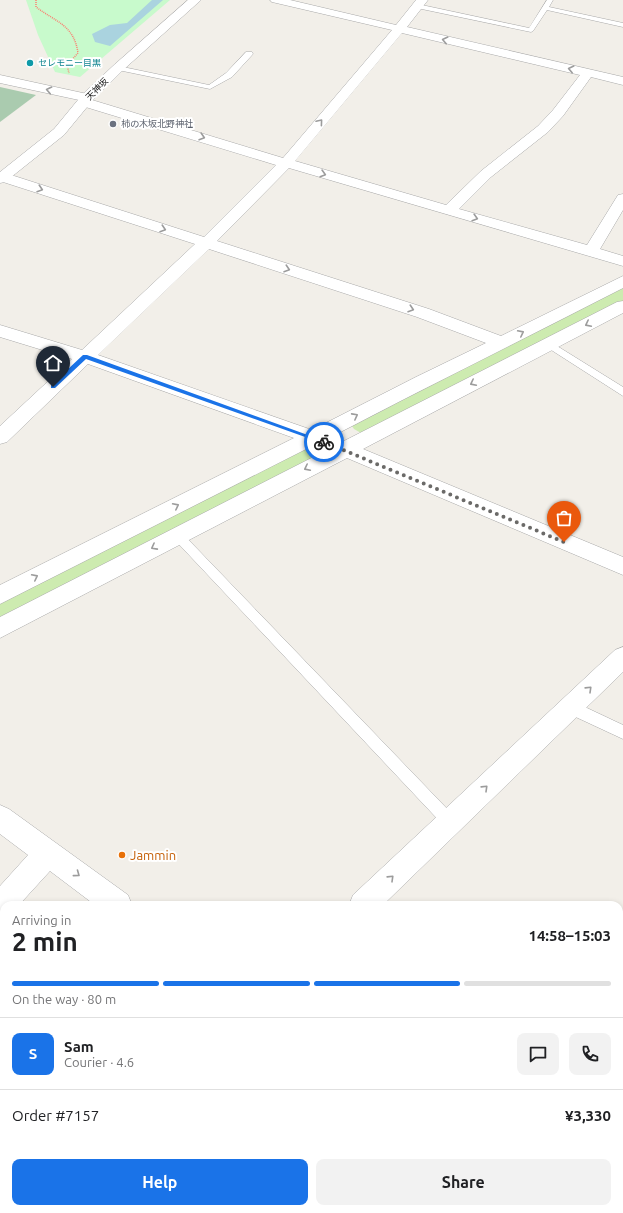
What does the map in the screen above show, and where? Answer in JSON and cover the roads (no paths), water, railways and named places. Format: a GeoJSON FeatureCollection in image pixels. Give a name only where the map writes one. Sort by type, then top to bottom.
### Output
{"type":"FeatureCollection","features":[{"type":"Feature","properties":{"kind":"street","name":"天神坂"},"geometry":{"type":"LineString","coordinates":[[1,178],[59,132],[85,100],[118,68],[196,0]]}},
{"type":"Feature","properties":{"kind":"street"},"geometry":{"type":"LineString","coordinates":[[276,0],[306,3],[399,29],[623,81]]}},
{"type":"Feature","properties":{"kind":"street"},"geometry":{"type":"LineString","coordinates":[[0,437],[206,243],[286,163],[399,29],[419,3]]}},
{"type":"Feature","properties":{"kind":"street"},"geometry":{"type":"LineString","coordinates":[[449,210],[486,174],[543,129],[558,113],[588,73]]}},
{"type":"Feature","properties":{"kind":"street"},"geometry":{"type":"LineString","coordinates":[[0,79],[85,100],[286,163],[623,260]]}},
{"type":"Feature","properties":{"kind":"street"},"geometry":{"type":"LineString","coordinates":[[1,178],[423,313],[502,343]]}},
{"type":"Feature","properties":{"kind":"street"},"geometry":{"type":"LineString","coordinates":[[591,251],[623,198]]}},
{"type":"Feature","properties":{"kind":"street"},"geometry":{"type":"LineString","coordinates":[[0,594],[623,281]]}},
{"type":"Feature","properties":{"kind":"street"},"geometry":{"type":"LineString","coordinates":[[0,628],[177,535],[623,306]]}},
{"type":"Feature","properties":{"kind":"street"},"geometry":{"type":"LineString","coordinates":[[0,331],[85,357],[344,449],[623,566]]}},
{"type":"Feature","properties":{"kind":"street"},"geometry":{"type":"LineString","coordinates":[[367,901],[623,656]]}},
{"type":"Feature","properties":{"kind":"street"},"geometry":{"type":"LineString","coordinates":[[0,818],[113,901]]}},
{"type":"Feature","properties":{"kind":"street"},"geometry":{"type":"LineString","coordinates":[[5,901],[48,853]]}},
{"type":"Feature","properties":{"kind":"lane"},"geometry":{"type":"LineString","coordinates":[[419,3],[531,30],[550,0]]}},
{"type":"Feature","properties":{"kind":"lane"},"geometry":{"type":"LineString","coordinates":[[545,8],[623,25]]}},
{"type":"Feature","properties":{"kind":"lane"},"geometry":{"type":"LineString","coordinates":[[118,68],[210,87],[229,75],[249,54]]}},
{"type":"Feature","properties":{"kind":"lane"},"geometry":{"type":"LineString","coordinates":[[549,344],[623,392]]}},
{"type":"Feature","properties":{"kind":"lane"},"geometry":{"type":"LineString","coordinates":[[177,535],[450,822]]}},
{"type":"Feature","properties":{"kind":"lane"},"geometry":{"type":"LineString","coordinates":[[570,707],[623,732]]}},
{"type":"Feature","properties":{"kind":"water"},"geometry":{"type":"Polygon","coordinates":[[[152,0],[163,0],[110,46],[95,42],[92,34],[110,25],[127,23],[152,0]]]}},
{"type":"Feature","properties":{"kind":"place","name":"セレモニー目黒"},"geometry":{"type":"Point","coordinates":[30,63]}},
{"type":"Feature","properties":{"kind":"place","name":"柿の木坂北野神社"},"geometry":{"type":"Point","coordinates":[113,124]}},
{"type":"Feature","properties":{"kind":"place","name":"Jammin"},"geometry":{"type":"Point","coordinates":[122,855]}}]}
